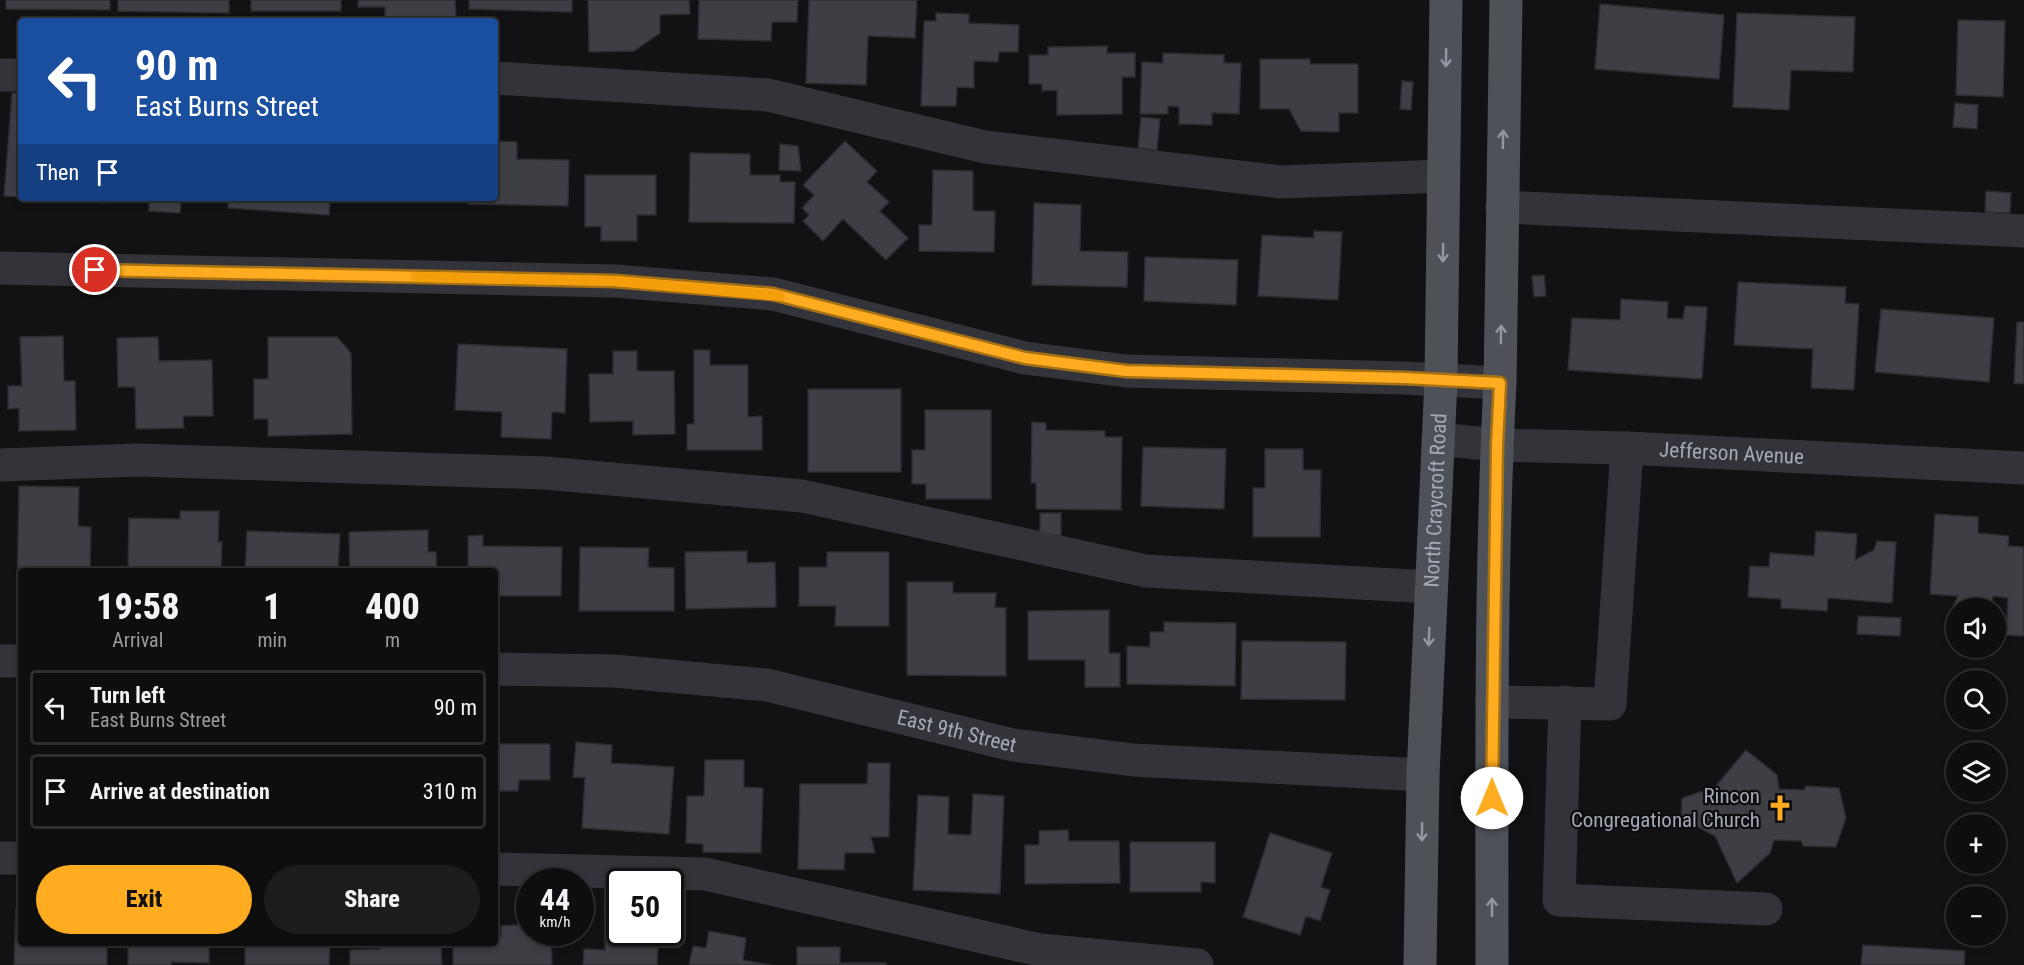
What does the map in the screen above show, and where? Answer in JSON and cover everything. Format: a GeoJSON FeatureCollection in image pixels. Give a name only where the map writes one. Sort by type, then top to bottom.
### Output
{"type":"FeatureCollection","features":[{"type":"Feature","properties":{"kind":"main road","name":"North Craycroft Road"},"geometry":{"type":"LineString","coordinates":[[1420,965],[1423,775],[1441,380],[1446,0]]}},
{"type":"Feature","properties":{"kind":"main road"},"geometry":{"type":"LineString","coordinates":[[1492,965],[1492,702],[1506,0]]}},
{"type":"Feature","properties":{"kind":"street"},"geometry":{"type":"LineString","coordinates":[[0,75],[18,75]]}},
{"type":"Feature","properties":{"kind":"street"},"geometry":{"type":"LineString","coordinates":[[498,78],[768,94],[985,147],[1281,182],[1444,176]]}},
{"type":"Feature","properties":{"kind":"street"},"geometry":{"type":"LineString","coordinates":[[1502,207],[2024,231]]}},
{"type":"Feature","properties":{"kind":"street"},"geometry":{"type":"LineString","coordinates":[[0,268],[615,281],[773,294],[1025,358],[1126,371],[1500,383]]}},
{"type":"Feature","properties":{"kind":"street","name":"Jefferson Avenue"},"geometry":{"type":"LineString","coordinates":[[1438,439],[1497,445],[1627,448],[2024,468]]}},
{"type":"Feature","properties":{"kind":"street"},"geometry":{"type":"LineString","coordinates":[[1492,702],[1610,704],[1627,448]]}},
{"type":"Feature","properties":{"kind":"street"},"geometry":{"type":"LineString","coordinates":[[0,465],[137,460],[544,473],[802,496],[1146,571],[1431,587]]}},
{"type":"Feature","properties":{"kind":"street"},"geometry":{"type":"LineString","coordinates":[[0,661],[18,662]]}},
{"type":"Feature","properties":{"kind":"street","name":"East 9th Street"},"geometry":{"type":"LineString","coordinates":[[498,669],[614,671],[767,685],[1013,745],[1133,760],[1423,775]]}},
{"type":"Feature","properties":{"kind":"street"},"geometry":{"type":"LineString","coordinates":[[1565,702],[1559,900],[1766,909]]}},
{"type":"Feature","properties":{"kind":"street"},"geometry":{"type":"LineString","coordinates":[[0,858],[18,858]]}},
{"type":"Feature","properties":{"kind":"street"},"geometry":{"type":"LineString","coordinates":[[498,869],[705,874],[1040,950],[1197,965]]}},
{"type":"Feature","properties":{"kind":"street"},"geometry":{"type":"LineString","coordinates":[[1413,965],[1420,965]]}},
{"type":"Feature","properties":{"kind":"building"},"geometry":{"type":"Polygon","coordinates":[[[6,0],[110,0],[110,10],[6,9],[6,0]]]}},
{"type":"Feature","properties":{"kind":"building"},"geometry":{"type":"Polygon","coordinates":[[[118,0],[229,0],[229,13],[118,11],[118,0]]]}},
{"type":"Feature","properties":{"kind":"building"},"geometry":{"type":"Polygon","coordinates":[[[251,0],[341,0],[341,11],[251,11],[251,0]]]}},
{"type":"Feature","properties":{"kind":"building"},"geometry":{"type":"Polygon","coordinates":[[[358,0],[455,0],[456,18],[385,18],[385,7],[358,7],[358,0]]]}},
{"type":"Feature","properties":{"kind":"building"},"geometry":{"type":"Polygon","coordinates":[[[469,0],[572,0],[572,12],[469,9],[469,0]]]}},
{"type":"Feature","properties":{"kind":"building"},"geometry":{"type":"Polygon","coordinates":[[[588,0],[689,0],[690,14],[660,15],[660,33],[634,51],[589,52],[588,0]]]}},
{"type":"Feature","properties":{"kind":"building"},"geometry":{"type":"Polygon","coordinates":[[[699,0],[798,0],[797,22],[772,22],[771,41],[698,39],[699,0]]]}},
{"type":"Feature","properties":{"kind":"building"},"geometry":{"type":"Polygon","coordinates":[[[809,0],[917,0],[915,38],[868,36],[866,85],[806,83],[809,0]]]}},
{"type":"Feature","properties":{"kind":"building"},"geometry":{"type":"Polygon","coordinates":[[[1600,4],[1724,15],[1719,79],[1595,69],[1600,4]]]}},
{"type":"Feature","properties":{"kind":"building"},"geometry":{"type":"Polygon","coordinates":[[[936,13],[969,14],[969,23],[1019,25],[1018,52],[999,52],[998,62],[974,61],[974,88],[957,87],[956,106],[921,106],[924,21],[936,21],[936,13]]]}},
{"type":"Feature","properties":{"kind":"building"},"geometry":{"type":"Polygon","coordinates":[[[1737,13],[1855,17],[1853,72],[1791,70],[1789,110],[1733,107],[1737,13]]]}},
{"type":"Feature","properties":{"kind":"building"},"geometry":{"type":"Polygon","coordinates":[[[1958,20],[2005,21],[2003,97],[1956,95],[1958,20]]]}},
{"type":"Feature","properties":{"kind":"building"},"geometry":{"type":"Polygon","coordinates":[[[1107,46],[1107,53],[1135,53],[1135,77],[1122,77],[1122,114],[1057,115],[1057,90],[1042,91],[1042,84],[1029,84],[1029,55],[1048,55],[1048,47],[1107,46]]]}},
{"type":"Feature","properties":{"kind":"building"},"geometry":{"type":"Polygon","coordinates":[[[1163,53],[1224,55],[1224,63],[1241,63],[1239,114],[1212,113],[1212,125],[1179,124],[1179,107],[1168,106],[1168,114],[1140,114],[1142,62],[1163,63],[1163,53]]]}},
{"type":"Feature","properties":{"kind":"building"},"geometry":{"type":"Polygon","coordinates":[[[1260,59],[1310,59],[1310,64],[1358,64],[1358,113],[1339,113],[1339,132],[1301,131],[1289,109],[1260,109],[1260,59]]]}},
{"type":"Feature","properties":{"kind":"building"},"geometry":{"type":"Polygon","coordinates":[[[1402,81],[1413,82],[1411,110],[1400,109],[1402,81]]]}},
{"type":"Feature","properties":{"kind":"building"},"geometry":{"type":"Polygon","coordinates":[[[12,93],[18,94],[18,197],[4,196],[12,93]]]}},
{"type":"Feature","properties":{"kind":"building"},"geometry":{"type":"Polygon","coordinates":[[[1955,103],[1978,105],[1977,129],[1953,127],[1955,103]]]}},
{"type":"Feature","properties":{"kind":"building"},"geometry":{"type":"Polygon","coordinates":[[[1141,117],[1160,119],[1157,150],[1138,148],[1141,117]]]}},
{"type":"Feature","properties":{"kind":"building"},"geometry":{"type":"Polygon","coordinates":[[[498,141],[517,142],[517,159],[569,160],[568,206],[468,204],[468,201],[498,201],[498,141]]]}},
{"type":"Feature","properties":{"kind":"building"},"geometry":{"type":"Polygon","coordinates":[[[845,141],[877,171],[867,182],[889,202],[880,211],[908,238],[886,260],[843,219],[823,241],[803,221],[809,215],[802,208],[814,195],[803,185],[845,141]]]}},
{"type":"Feature","properties":{"kind":"building"},"geometry":{"type":"Polygon","coordinates":[[[780,144],[798,146],[801,171],[779,170],[780,144]]]}},
{"type":"Feature","properties":{"kind":"building"},"geometry":{"type":"Polygon","coordinates":[[[690,153],[750,154],[750,175],[780,175],[780,182],[795,182],[794,223],[689,222],[690,153]]]}},
{"type":"Feature","properties":{"kind":"building"},"geometry":{"type":"Polygon","coordinates":[[[933,170],[973,171],[973,211],[995,211],[994,252],[919,251],[919,225],[932,225],[933,170]]]}},
{"type":"Feature","properties":{"kind":"building"},"geometry":{"type":"Polygon","coordinates":[[[585,175],[656,175],[656,215],[637,215],[637,241],[601,241],[601,226],[585,227],[585,175]]]}},
{"type":"Feature","properties":{"kind":"building"},"geometry":{"type":"Polygon","coordinates":[[[1986,191],[2011,193],[2010,213],[1985,212],[1986,191]]]}},
{"type":"Feature","properties":{"kind":"building"},"geometry":{"type":"Polygon","coordinates":[[[79,201],[108,201],[108,203],[79,201]]]}},
{"type":"Feature","properties":{"kind":"building"},"geometry":{"type":"Polygon","coordinates":[[[149,201],[181,201],[180,213],[149,211],[149,201]]]}},
{"type":"Feature","properties":{"kind":"building"},"geometry":{"type":"Polygon","coordinates":[[[228,201],[330,201],[329,215],[228,208],[228,201]]]}},
{"type":"Feature","properties":{"kind":"building"},"geometry":{"type":"Polygon","coordinates":[[[1034,203],[1081,205],[1080,251],[1128,252],[1127,287],[1032,285],[1034,203]]]}},
{"type":"Feature","properties":{"kind":"building"},"geometry":{"type":"Polygon","coordinates":[[[1314,231],[1342,232],[1338,300],[1258,296],[1262,235],[1314,238],[1314,231]]]}},
{"type":"Feature","properties":{"kind":"building"},"geometry":{"type":"Polygon","coordinates":[[[1145,257],[1238,260],[1236,305],[1144,301],[1145,257]]]}},
{"type":"Feature","properties":{"kind":"building"},"geometry":{"type":"Polygon","coordinates":[[[1544,275],[1546,296],[1534,297],[1532,276],[1544,275]]]}},
{"type":"Feature","properties":{"kind":"building"},"geometry":{"type":"Polygon","coordinates":[[[1738,282],[1846,287],[1845,303],[1859,304],[1854,390],[1811,388],[1813,349],[1734,345],[1738,282]]]}},
{"type":"Feature","properties":{"kind":"building"},"geometry":{"type":"Polygon","coordinates":[[[1621,299],[1668,302],[1667,318],[1683,319],[1685,306],[1707,307],[1702,379],[1568,370],[1572,318],[1620,320],[1621,299]]]}},
{"type":"Feature","properties":{"kind":"building"},"geometry":{"type":"Polygon","coordinates":[[[1881,309],[1994,318],[1989,382],[1875,372],[1881,309]]]}},
{"type":"Feature","properties":{"kind":"building"},"geometry":{"type":"Polygon","coordinates":[[[2017,322],[2024,322],[2024,384],[2014,383],[2017,322]]]}},
{"type":"Feature","properties":{"kind":"building"},"geometry":{"type":"Polygon","coordinates":[[[63,336],[64,381],[75,381],[76,430],[19,431],[19,408],[8,409],[8,386],[22,386],[20,337],[63,336]]]}},
{"type":"Feature","properties":{"kind":"building"},"geometry":{"type":"Polygon","coordinates":[[[158,337],[159,361],[212,360],[213,416],[183,416],[184,428],[136,429],[135,387],[118,387],[117,338],[158,337]]]}},
{"type":"Feature","properties":{"kind":"building"},"geometry":{"type":"Polygon","coordinates":[[[268,337],[337,337],[351,353],[352,434],[268,436],[268,419],[254,419],[254,379],[268,379],[268,337]]]}},
{"type":"Feature","properties":{"kind":"building"},"geometry":{"type":"Polygon","coordinates":[[[458,344],[567,349],[565,413],[552,412],[551,439],[501,437],[502,412],[455,410],[458,344]]]}},
{"type":"Feature","properties":{"kind":"building"},"geometry":{"type":"Polygon","coordinates":[[[694,350],[710,350],[710,365],[748,365],[748,417],[762,416],[762,450],[687,450],[687,424],[694,424],[694,350]]]}},
{"type":"Feature","properties":{"kind":"building"},"geometry":{"type":"Polygon","coordinates":[[[613,351],[637,351],[637,371],[674,371],[675,434],[633,435],[633,421],[590,422],[589,374],[613,374],[613,351]]]}},
{"type":"Feature","properties":{"kind":"building"},"geometry":{"type":"Polygon","coordinates":[[[808,389],[901,389],[901,472],[808,472],[808,389]]]}},
{"type":"Feature","properties":{"kind":"building"},"geometry":{"type":"Polygon","coordinates":[[[925,410],[991,410],[991,499],[926,499],[926,484],[912,484],[912,450],[925,450],[925,410]]]}},
{"type":"Feature","properties":{"kind":"building"},"geometry":{"type":"Polygon","coordinates":[[[1032,422],[1046,423],[1046,430],[1105,431],[1105,437],[1122,437],[1121,510],[1036,509],[1036,483],[1031,483],[1032,422]]]}},
{"type":"Feature","properties":{"kind":"building"},"geometry":{"type":"Polygon","coordinates":[[[1143,447],[1226,449],[1224,509],[1141,506],[1143,447]]]}},
{"type":"Feature","properties":{"kind":"building"},"geometry":{"type":"Polygon","coordinates":[[[1265,449],[1303,449],[1303,470],[1321,470],[1320,537],[1253,537],[1253,488],[1265,488],[1265,449]]]}},
{"type":"Feature","properties":{"kind":"building"},"geometry":{"type":"Polygon","coordinates":[[[19,486],[79,487],[78,526],[91,527],[90,568],[18,568],[17,587],[19,486]]]}},
{"type":"Feature","properties":{"kind":"building"},"geometry":{"type":"Polygon","coordinates":[[[180,511],[219,511],[218,542],[222,542],[221,568],[128,568],[129,518],[180,519],[180,511]]]}},
{"type":"Feature","properties":{"kind":"building"},"geometry":{"type":"Polygon","coordinates":[[[1040,513],[1061,513],[1061,535],[1040,535],[1040,513]]]}},
{"type":"Feature","properties":{"kind":"building"},"geometry":{"type":"Polygon","coordinates":[[[1935,514],[1978,517],[1978,533],[2009,536],[2008,546],[2024,547],[2024,636],[2006,635],[2008,598],[1993,596],[1993,598],[1957,598],[1958,596],[1930,594],[1935,514]]]}},
{"type":"Feature","properties":{"kind":"building"},"geometry":{"type":"Polygon","coordinates":[[[428,530],[428,552],[436,552],[437,568],[350,568],[349,532],[428,530]]]}},
{"type":"Feature","properties":{"kind":"building"},"geometry":{"type":"Polygon","coordinates":[[[247,531],[340,534],[338,568],[245,568],[247,531]]]}},
{"type":"Feature","properties":{"kind":"building"},"geometry":{"type":"Polygon","coordinates":[[[1816,531],[1857,534],[1855,560],[1874,550],[1877,541],[1896,542],[1892,603],[1828,598],[1827,611],[1781,608],[1781,599],[1748,597],[1750,566],[1769,567],[1770,553],[1814,556],[1816,531]]]}},
{"type":"Feature","properties":{"kind":"building"},"geometry":{"type":"Polygon","coordinates":[[[483,535],[483,546],[562,547],[561,596],[498,596],[498,568],[468,568],[468,536],[483,535]]]}},
{"type":"Feature","properties":{"kind":"building"},"geometry":{"type":"Polygon","coordinates":[[[580,547],[649,548],[648,567],[674,568],[674,611],[579,611],[580,547]]]}},
{"type":"Feature","properties":{"kind":"building"},"geometry":{"type":"Polygon","coordinates":[[[747,551],[747,563],[775,562],[776,607],[686,609],[685,552],[747,551]]]}},
{"type":"Feature","properties":{"kind":"building"},"geometry":{"type":"Polygon","coordinates":[[[827,552],[889,552],[889,626],[835,626],[836,606],[799,606],[799,567],[827,567],[827,552]]]}},
{"type":"Feature","properties":{"kind":"building"},"geometry":{"type":"Polygon","coordinates":[[[907,582],[953,582],[953,593],[996,593],[995,607],[1006,608],[1006,676],[907,675],[907,582]]]}},
{"type":"Feature","properties":{"kind":"building"},"geometry":{"type":"Polygon","coordinates":[[[1109,610],[1109,653],[1120,653],[1120,687],[1085,687],[1085,660],[1028,660],[1028,611],[1109,610]]]}},
{"type":"Feature","properties":{"kind":"building"},"geometry":{"type":"Polygon","coordinates":[[[1858,616],[1901,618],[1900,636],[1857,634],[1858,616]]]}},
{"type":"Feature","properties":{"kind":"building"},"geometry":{"type":"Polygon","coordinates":[[[1164,622],[1236,623],[1235,686],[1127,684],[1127,646],[1150,647],[1150,632],[1164,632],[1164,622]]]}},
{"type":"Feature","properties":{"kind":"building"},"geometry":{"type":"Polygon","coordinates":[[[1242,641],[1346,642],[1345,700],[1241,699],[1242,641]]]}},
{"type":"Feature","properties":{"kind":"building"},"geometry":{"type":"Polygon","coordinates":[[[576,742],[612,745],[611,763],[674,767],[669,834],[582,828],[585,778],[573,777],[576,742]]]}},
{"type":"Feature","properties":{"kind":"building"},"geometry":{"type":"Polygon","coordinates":[[[498,744],[550,744],[550,780],[519,780],[518,791],[498,791],[498,744]]]}},
{"type":"Feature","properties":{"kind":"building"},"geometry":{"type":"Polygon","coordinates":[[[1746,750],[1777,775],[1779,789],[1804,790],[1806,786],[1839,788],[1846,818],[1836,847],[1803,846],[1801,841],[1774,840],[1770,853],[1737,883],[1715,836],[1681,818],[1682,798],[1715,787],[1746,750]]]}},
{"type":"Feature","properties":{"kind":"building"},"geometry":{"type":"Polygon","coordinates":[[[705,760],[744,760],[744,787],[763,788],[761,853],[703,852],[703,844],[686,843],[687,796],[704,796],[705,760]]]}},
{"type":"Feature","properties":{"kind":"building"},"geometry":{"type":"Polygon","coordinates":[[[868,763],[890,763],[889,837],[871,837],[875,853],[845,853],[844,870],[798,869],[800,784],[867,784],[868,763]]]}},
{"type":"Feature","properties":{"kind":"building"},"geometry":{"type":"Polygon","coordinates":[[[973,794],[1004,796],[1000,894],[913,890],[918,795],[949,797],[948,834],[971,835],[973,794]]]}},
{"type":"Feature","properties":{"kind":"building"},"geometry":{"type":"Polygon","coordinates":[[[1068,830],[1069,841],[1119,841],[1120,883],[1025,884],[1025,845],[1039,845],[1039,831],[1068,830]]]}},
{"type":"Feature","properties":{"kind":"building"},"geometry":{"type":"Polygon","coordinates":[[[1270,833],[1332,853],[1321,887],[1330,890],[1320,921],[1306,916],[1300,935],[1243,917],[1270,833]]]}},
{"type":"Feature","properties":{"kind":"building"},"geometry":{"type":"Polygon","coordinates":[[[1130,842],[1215,842],[1215,883],[1201,882],[1201,892],[1130,892],[1130,842]]]}},
{"type":"Feature","properties":{"kind":"building"},"geometry":{"type":"Polygon","coordinates":[[[16,908],[18,908],[18,946],[107,946],[107,965],[14,965],[16,908]]]}},
{"type":"Feature","properties":{"kind":"building"},"geometry":{"type":"Polygon","coordinates":[[[606,918],[606,946],[658,946],[657,965],[583,965],[584,949],[605,950],[606,918]]]}},
{"type":"Feature","properties":{"kind":"building"},"geometry":{"type":"Polygon","coordinates":[[[516,925],[516,946],[551,946],[552,965],[453,965],[453,946],[498,946],[498,937],[501,937],[501,926],[516,925]]]}},
{"type":"Feature","properties":{"kind":"building"},"geometry":{"type":"Polygon","coordinates":[[[709,931],[746,938],[743,960],[771,965],[689,965],[693,946],[706,948],[709,931]]]}},
{"type":"Feature","properties":{"kind":"building"},"geometry":{"type":"Polygon","coordinates":[[[1863,945],[1965,951],[1964,965],[1861,965],[1863,945]]]}},
{"type":"Feature","properties":{"kind":"building"},"geometry":{"type":"Polygon","coordinates":[[[128,946],[209,946],[209,963],[171,962],[171,965],[128,965],[128,946]]]}},
{"type":"Feature","properties":{"kind":"building"},"geometry":{"type":"Polygon","coordinates":[[[245,946],[330,946],[329,965],[245,965],[245,946]]]}},
{"type":"Feature","properties":{"kind":"building"},"geometry":{"type":"Polygon","coordinates":[[[380,946],[441,946],[442,965],[350,965],[350,950],[380,949],[380,946]]]}},
{"type":"Feature","properties":{"kind":"building"},"geometry":{"type":"Polygon","coordinates":[[[797,947],[840,947],[840,963],[886,963],[886,965],[797,965],[797,947]]]}},
{"type":"Feature","properties":{"kind":"slow traffic"},"geometry":{"type":"LineString","coordinates":[[415,277],[615,281],[780,296]]}},
{"type":"Feature","properties":{"kind":"place","name":"Rincon Congregational Church"},"geometry":{"type":"Point","coordinates":[1780,808]}},
{"type":"Feature","properties":{"kind":"route"},"geometry":{"type":"LineString","coordinates":[[95,270],[615,281],[773,294],[1025,358],[1126,371],[1404,378],[1500,383],[1497,445],[1492,798]]}}]}
